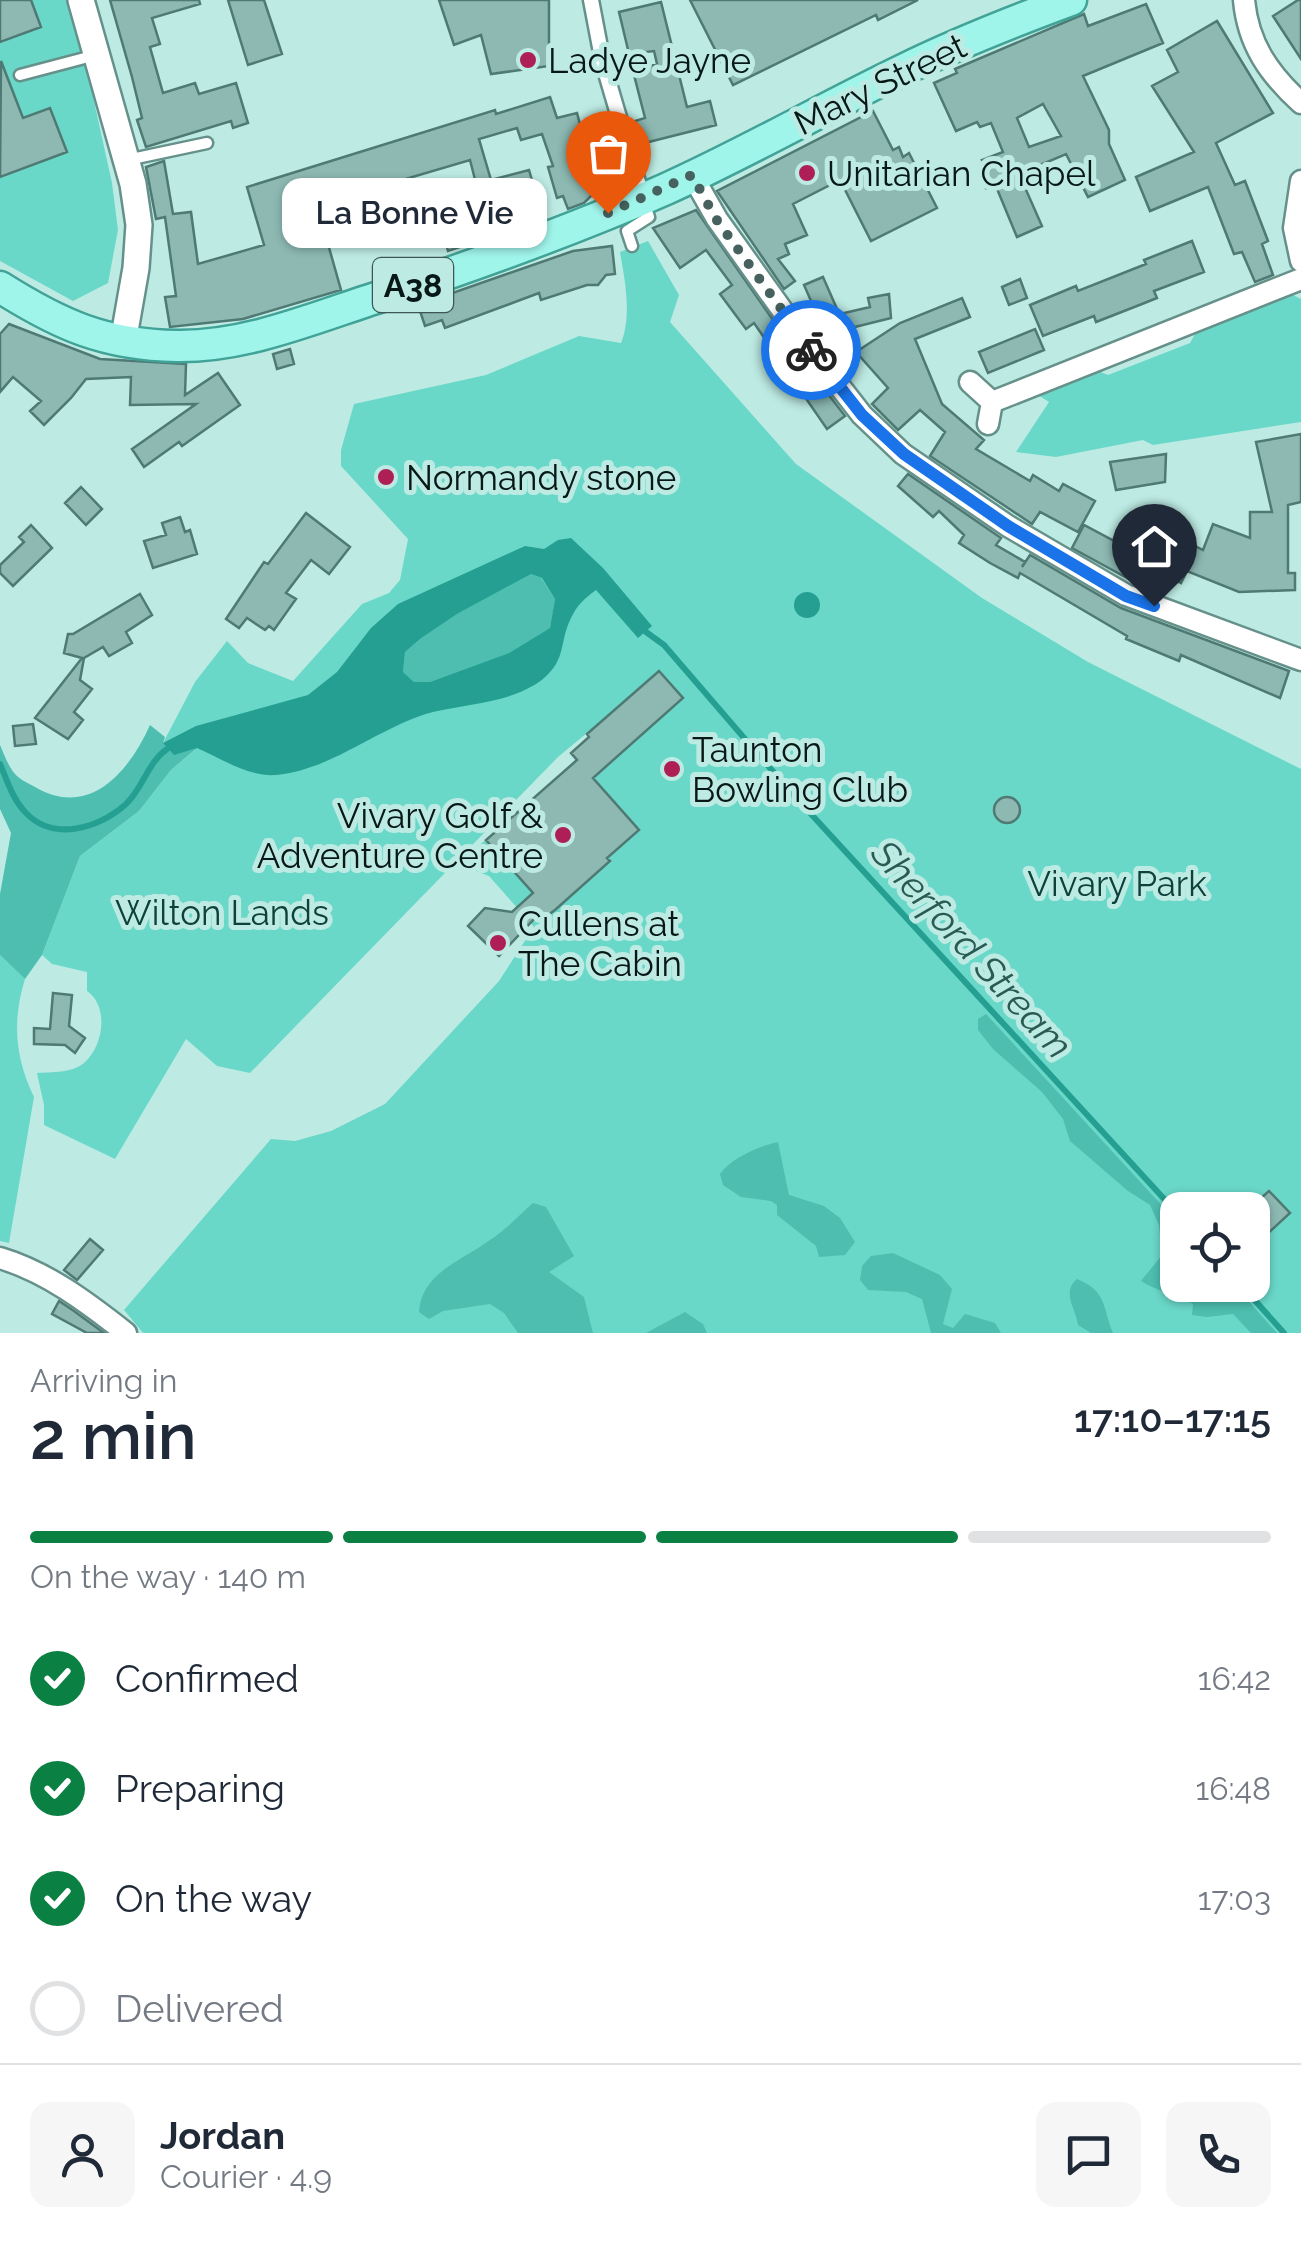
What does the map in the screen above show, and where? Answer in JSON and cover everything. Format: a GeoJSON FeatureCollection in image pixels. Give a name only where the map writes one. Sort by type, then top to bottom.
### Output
{"type":"FeatureCollection","features":[{"type":"Feature","properties":{"kind":"main road","name":"Mary Street"},"geometry":{"type":"LineString","coordinates":[[692,175],[905,69],[1071,0]]}},
{"type":"Feature","properties":{"kind":"main road","name":"A38"},"geometry":{"type":"LineString","coordinates":[[0,288],[73,329],[123,342],[224,344],[433,279],[642,199],[692,175]]}},
{"type":"Feature","properties":{"kind":"street"},"geometry":{"type":"LineString","coordinates":[[81,0],[126,160],[139,225],[123,342]]}},
{"type":"Feature","properties":{"kind":"street"},"geometry":{"type":"LineString","coordinates":[[591,0],[603,62],[642,199]]}},
{"type":"Feature","properties":{"kind":"street"},"geometry":{"type":"LineString","coordinates":[[1244,0],[1247,26],[1257,51],[1280,85],[1301,102]]}},
{"type":"Feature","properties":{"kind":"street"},"geometry":{"type":"LineString","coordinates":[[692,175],[716,219],[805,342],[862,415],[904,454],[1008,526],[1126,596],[1301,660]]}},
{"type":"Feature","properties":{"kind":"street"},"geometry":{"type":"LineString","coordinates":[[1301,181],[1294,228],[1301,261]]}},
{"type":"Feature","properties":{"kind":"street"},"geometry":{"type":"LineString","coordinates":[[970,382],[990,413],[1301,279]]}},
{"type":"Feature","properties":{"kind":"street"},"geometry":{"type":"LineString","coordinates":[[0,1258],[28,1267],[98,1310],[126,1333]]}},
{"type":"Feature","properties":{"kind":"lane"},"geometry":{"type":"LineString","coordinates":[[20,75],[96,55]]}},
{"type":"Feature","properties":{"kind":"lane"},"geometry":{"type":"LineString","coordinates":[[126,160],[206,143]]}},
{"type":"Feature","properties":{"kind":"lane"},"geometry":{"type":"LineString","coordinates":[[632,246],[627,231],[649,217],[642,199]]}},
{"type":"Feature","properties":{"kind":"green space"},"geometry":{"type":"Polygon","coordinates":[[[0,0],[70,0],[75,15],[112,183],[118,230],[108,283],[73,301],[0,261],[0,0]]]}},
{"type":"Feature","properties":{"kind":"green space"},"geometry":{"type":"Polygon","coordinates":[[[648,241],[679,295],[670,322],[796,464],[982,598],[1088,662],[1301,769],[1301,1333],[143,1333],[124,1310],[271,1139],[295,1141],[331,1131],[385,1104],[499,981],[534,927],[489,876],[458,864],[577,760],[571,753],[589,737],[587,733],[558,757],[250,1073],[217,1066],[186,1039],[115,1159],[44,1125],[37,1073],[74,1069],[91,1056],[100,1037],[99,1006],[87,991],[87,972],[52,964],[42,955],[80,856],[139,811],[171,770],[195,750],[163,743],[195,682],[227,641],[248,663],[293,681],[362,604],[389,593],[400,580],[408,539],[341,466],[341,450],[354,404],[486,375],[579,336],[621,343],[627,310],[620,252],[648,241]]]}},
{"type":"Feature","properties":{"kind":"green space"},"geometry":{"type":"Polygon","coordinates":[[[1293,295],[1301,299],[1301,422],[1153,445],[1143,440],[1056,457],[1016,452],[1049,402],[1038,395],[1098,371],[1108,375],[1190,343],[1195,334],[1293,295]]]}},
{"type":"Feature","properties":{"kind":"green space"},"geometry":{"type":"Polygon","coordinates":[[[0,955],[25,979],[18,1010],[18,1039],[34,1097],[9,1243],[0,1241],[0,955]]]}},
{"type":"Feature","properties":{"kind":"shaded area"},"geometry":{"type":"Polygon","coordinates":[[[571,538],[603,568],[652,626],[638,638],[596,590],[573,613],[551,672],[531,687],[504,698],[413,719],[336,757],[297,771],[256,773],[197,748],[174,755],[163,743],[196,726],[308,695],[337,672],[371,628],[398,604],[525,546],[544,549],[558,540],[571,538]],[[531,574],[420,639],[405,652],[403,672],[414,682],[430,682],[509,653],[550,628],[555,599],[542,578],[531,574]]]}},
{"type":"Feature","properties":{"kind":"shaded area"},"geometry":{"type":"Polygon","coordinates":[[[531,574],[541,578],[555,599],[550,628],[509,653],[430,682],[414,682],[403,672],[405,652],[420,639],[531,574]]]}},
{"type":"Feature","properties":{"kind":"shaded area"},"geometry":{"type":"Polygon","coordinates":[[[807,592],[816,596],[820,605],[816,614],[807,618],[798,614],[794,605],[798,596],[807,592]]]}},
{"type":"Feature","properties":{"kind":"shaded area"},"geometry":{"type":"Polygon","coordinates":[[[150,725],[165,737],[163,743],[197,748],[171,770],[139,811],[80,856],[42,955],[25,979],[0,955],[0,894],[11,833],[0,809],[0,745],[19,778],[55,795],[73,797],[90,794],[119,774],[150,725]]]}},
{"type":"Feature","properties":{"kind":"shaded area"},"geometry":{"type":"Polygon","coordinates":[[[986,1014],[1160,1203],[1160,1235],[1150,1205],[1070,1141],[1063,1119],[1042,1092],[993,1049],[978,1030],[978,1019],[986,1014]]]}},
{"type":"Feature","properties":{"kind":"shaded area"},"geometry":{"type":"Polygon","coordinates":[[[778,1142],[789,1195],[824,1206],[840,1218],[855,1242],[845,1255],[819,1257],[816,1246],[777,1215],[777,1205],[741,1197],[723,1185],[720,1174],[731,1163],[778,1142]]]}},
{"type":"Feature","properties":{"kind":"shaded area"},"geometry":{"type":"Polygon","coordinates":[[[533,1203],[546,1207],[574,1256],[549,1272],[584,1297],[593,1333],[518,1333],[504,1313],[490,1304],[443,1311],[429,1319],[419,1312],[427,1287],[435,1277],[496,1236],[533,1203]]]}},
{"type":"Feature","properties":{"kind":"shaded area"},"geometry":{"type":"Polygon","coordinates":[[[893,1253],[940,1275],[952,1289],[943,1324],[953,1328],[965,1314],[995,1323],[1001,1333],[931,1333],[922,1299],[906,1292],[868,1290],[860,1280],[862,1266],[871,1256],[893,1253]]]}},
{"type":"Feature","properties":{"kind":"shaded area"},"geometry":{"type":"Polygon","coordinates":[[[1160,1257],[1160,1290],[1141,1281],[1160,1257]]]}},
{"type":"Feature","properties":{"kind":"shaded area"},"geometry":{"type":"Polygon","coordinates":[[[1077,1279],[1099,1295],[1113,1333],[1091,1333],[1078,1325],[1070,1295],[1077,1279]]]}},
{"type":"Feature","properties":{"kind":"shaded area"},"geometry":{"type":"Polygon","coordinates":[[[1189,1302],[1249,1302],[1277,1333],[1251,1333],[1233,1314],[1192,1315],[1193,1304],[1189,1302]]]}},
{"type":"Feature","properties":{"kind":"shaded area"},"geometry":{"type":"Polygon","coordinates":[[[685,1312],[703,1324],[707,1333],[646,1333],[685,1312]]]}},
{"type":"Feature","properties":{"kind":"building"},"geometry":{"type":"Polygon","coordinates":[[[0,0],[31,0],[41,27],[0,42],[0,0]]]}},
{"type":"Feature","properties":{"kind":"building"},"geometry":{"type":"Polygon","coordinates":[[[110,0],[199,0],[200,4],[152,18],[160,44],[150,47],[163,93],[195,83],[199,94],[236,83],[248,123],[233,128],[231,121],[146,147],[137,120],[142,118],[132,77],[110,0]]]}},
{"type":"Feature","properties":{"kind":"building"},"geometry":{"type":"Polygon","coordinates":[[[228,0],[264,0],[282,54],[248,65],[228,0]]]}},
{"type":"Feature","properties":{"kind":"building"},"geometry":{"type":"Polygon","coordinates":[[[439,0],[549,0],[549,66],[491,74],[481,35],[454,45],[439,0]]]}},
{"type":"Feature","properties":{"kind":"building"},"geometry":{"type":"Polygon","coordinates":[[[690,0],[918,0],[878,20],[876,15],[733,85],[690,0]]]}},
{"type":"Feature","properties":{"kind":"building"},"geometry":{"type":"Polygon","coordinates":[[[1301,0],[1301,59],[1273,16],[1301,0]]]}},
{"type":"Feature","properties":{"kind":"building"},"geometry":{"type":"Polygon","coordinates":[[[661,2],[687,107],[710,101],[716,125],[641,144],[635,121],[645,118],[633,71],[657,64],[654,51],[629,54],[619,12],[661,2]]]}},
{"type":"Feature","properties":{"kind":"building"},"geometry":{"type":"Polygon","coordinates":[[[1146,4],[1163,43],[1083,76],[1109,130],[1109,144],[1125,180],[1088,197],[1066,154],[1019,174],[1042,226],[1017,237],[995,184],[986,188],[979,172],[988,168],[982,160],[1003,152],[991,123],[980,127],[977,122],[956,131],[934,83],[957,73],[955,69],[1084,14],[1088,26],[1146,4]],[[1043,104],[1017,118],[1029,147],[1061,136],[1043,104]]]}},
{"type":"Feature","properties":{"kind":"building"},"geometry":{"type":"Polygon","coordinates":[[[1217,21],[1273,113],[1216,143],[1235,185],[1245,181],[1268,241],[1262,244],[1273,275],[1255,282],[1242,252],[1234,254],[1208,187],[1150,211],[1136,177],[1194,152],[1152,86],[1178,72],[1167,50],[1217,21]]]}},
{"type":"Feature","properties":{"kind":"building"},"geometry":{"type":"Polygon","coordinates":[[[1,61],[23,118],[50,108],[67,152],[0,177],[1,61]]]}},
{"type":"Feature","properties":{"kind":"building"},"geometry":{"type":"Polygon","coordinates":[[[550,97],[557,118],[577,113],[596,184],[594,193],[584,203],[568,209],[563,196],[557,198],[548,167],[553,166],[542,134],[521,140],[517,128],[479,139],[491,180],[529,170],[533,184],[480,199],[470,160],[317,205],[341,290],[243,319],[170,327],[165,297],[176,296],[165,217],[156,219],[146,167],[164,161],[173,214],[191,212],[198,264],[264,245],[247,187],[495,110],[496,114],[550,97]]]}},
{"type":"Feature","properties":{"kind":"building"},"geometry":{"type":"Polygon","coordinates":[[[873,111],[893,150],[899,147],[903,157],[909,153],[937,208],[871,241],[840,180],[793,204],[807,235],[785,244],[789,254],[778,259],[795,281],[784,289],[717,191],[873,111]]]}},
{"type":"Feature","properties":{"kind":"building"},"geometry":{"type":"Polygon","coordinates":[[[451,203],[452,207],[465,203],[478,241],[448,251],[436,208],[451,203]]]}},
{"type":"Feature","properties":{"kind":"building"},"geometry":{"type":"Polygon","coordinates":[[[696,210],[845,416],[827,429],[754,323],[746,329],[720,294],[732,285],[706,250],[680,268],[653,228],[696,210]]]}},
{"type":"Feature","properties":{"kind":"building"},"geometry":{"type":"Polygon","coordinates":[[[1192,241],[1204,272],[1154,291],[1157,298],[1142,304],[1096,322],[1094,316],[1043,336],[1030,305],[1076,286],[1078,291],[1192,241]]]}},
{"type":"Feature","properties":{"kind":"building"},"geometry":{"type":"Polygon","coordinates":[[[612,246],[615,274],[606,275],[598,285],[541,300],[539,293],[445,328],[442,320],[425,326],[418,305],[573,251],[612,246]]]}},
{"type":"Feature","properties":{"kind":"building"},"geometry":{"type":"Polygon","coordinates":[[[823,277],[841,318],[840,314],[870,307],[868,298],[889,294],[891,318],[843,330],[841,319],[818,336],[805,318],[815,310],[804,285],[823,277]]]}},
{"type":"Feature","properties":{"kind":"building"},"geometry":{"type":"Polygon","coordinates":[[[1020,279],[1027,298],[1009,305],[1002,287],[1020,279]]]}},
{"type":"Feature","properties":{"kind":"building"},"geometry":{"type":"Polygon","coordinates":[[[962,298],[970,317],[915,339],[942,404],[984,440],[976,449],[1030,481],[1033,475],[1059,491],[1063,484],[1095,501],[1078,532],[1040,512],[1032,524],[930,456],[945,432],[920,410],[898,430],[872,404],[888,388],[856,352],[900,323],[962,298]]]}},
{"type":"Feature","properties":{"kind":"building"},"geometry":{"type":"Polygon","coordinates":[[[9,324],[100,359],[186,364],[185,395],[218,373],[240,405],[144,467],[132,449],[196,404],[130,405],[131,377],[86,379],[44,425],[30,411],[41,401],[13,377],[0,392],[0,334],[9,324]]]}},
{"type":"Feature","properties":{"kind":"building"},"geometry":{"type":"Polygon","coordinates":[[[1035,329],[1044,350],[988,373],[979,352],[1035,329]]]}},
{"type":"Feature","properties":{"kind":"building"},"geometry":{"type":"Polygon","coordinates":[[[290,349],[294,364],[277,369],[273,354],[290,349]]]}},
{"type":"Feature","properties":{"kind":"building"},"geometry":{"type":"Polygon","coordinates":[[[1301,434],[1301,502],[1288,505],[1288,573],[1295,573],[1295,590],[1239,592],[1187,571],[1181,583],[1149,567],[1140,585],[1072,548],[1084,525],[1120,544],[1135,516],[1203,550],[1213,524],[1250,538],[1250,512],[1272,512],[1256,442],[1301,434]]]}},
{"type":"Feature","properties":{"kind":"building"},"geometry":{"type":"Polygon","coordinates":[[[1166,454],[1165,482],[1116,490],[1110,462],[1166,454]]]}},
{"type":"Feature","properties":{"kind":"building"},"geometry":{"type":"Polygon","coordinates":[[[908,474],[1001,538],[996,545],[1025,562],[1022,567],[1030,555],[1121,608],[1289,671],[1280,698],[1181,655],[1179,661],[1126,639],[1127,636],[1020,573],[1018,578],[990,563],[959,543],[964,535],[939,511],[933,517],[898,486],[908,474]]]}},
{"type":"Feature","properties":{"kind":"building"},"geometry":{"type":"Polygon","coordinates":[[[81,487],[102,509],[86,525],[65,503],[81,487]]]}},
{"type":"Feature","properties":{"kind":"building"},"geometry":{"type":"Polygon","coordinates":[[[306,513],[350,547],[329,574],[311,560],[286,593],[296,599],[274,630],[269,626],[265,630],[247,618],[239,628],[226,619],[264,562],[268,564],[306,513]]]}},
{"type":"Feature","properties":{"kind":"building"},"geometry":{"type":"Polygon","coordinates":[[[180,517],[185,532],[190,530],[197,554],[153,568],[144,541],[166,535],[162,523],[180,517]]]}},
{"type":"Feature","properties":{"kind":"building"},"geometry":{"type":"Polygon","coordinates":[[[31,525],[52,548],[13,586],[0,573],[0,565],[24,542],[19,537],[31,525]]]}},
{"type":"Feature","properties":{"kind":"building"},"geometry":{"type":"Polygon","coordinates":[[[140,594],[152,615],[126,632],[132,643],[109,656],[103,647],[84,658],[80,680],[92,689],[74,712],[83,720],[68,739],[35,718],[82,658],[64,653],[68,634],[140,594]]]}},
{"type":"Feature","properties":{"kind":"building","name":"Vivary Golf & Adventure Centre"},"geometry":{"type":"Polygon","coordinates":[[[659,671],[683,698],[593,778],[639,830],[555,910],[541,920],[537,916],[499,956],[468,926],[485,908],[512,912],[533,893],[486,840],[577,760],[571,753],[589,737],[587,734],[659,671]]]}},
{"type":"Feature","properties":{"kind":"building"},"geometry":{"type":"Polygon","coordinates":[[[33,724],[36,744],[15,746],[13,726],[33,724]]]}},
{"type":"Feature","properties":{"kind":"building"},"geometry":{"type":"Polygon","coordinates":[[[1007,797],[1016,801],[1020,810],[1016,819],[1007,823],[998,819],[994,810],[998,801],[1007,797]]]}},
{"type":"Feature","properties":{"kind":"building"},"geometry":{"type":"Polygon","coordinates":[[[53,993],[72,995],[69,1026],[85,1038],[75,1053],[65,1045],[34,1044],[34,1028],[50,1029],[53,993]]]}},
{"type":"Feature","properties":{"kind":"building"},"geometry":{"type":"Polygon","coordinates":[[[1270,1192],[1290,1213],[1270,1231],[1270,1192]]]}},
{"type":"Feature","properties":{"kind":"building"},"geometry":{"type":"Polygon","coordinates":[[[90,1239],[103,1250],[77,1280],[64,1270],[90,1239]]]}},
{"type":"Feature","properties":{"kind":"building"},"geometry":{"type":"Polygon","coordinates":[[[59,1301],[104,1333],[87,1333],[52,1314],[59,1301]]]}},
{"type":"Feature","properties":{"kind":"waterway","name":"Sherford Stream"},"geometry":{"type":"LineString","coordinates":[[646,632],[664,645],[789,790],[1160,1194]]}},
{"type":"Feature","properties":{"kind":"waterway"},"geometry":{"type":"LineString","coordinates":[[0,764],[26,813],[49,827],[76,828],[102,820],[125,805],[167,749]]}},
{"type":"Feature","properties":{"kind":"waterway","name":"Sherford Stream"},"geometry":{"type":"LineString","coordinates":[[1256,1302],[1284,1333]]}},
{"type":"Feature","properties":{"kind":"way so far"},"geometry":{"type":"LineString","coordinates":[[608,213],[692,175],[716,219],[811,350]]}},
{"type":"Feature","properties":{"kind":"place","name":"Ladye Jayne"},"geometry":{"type":"Point","coordinates":[528,60]}},
{"type":"Feature","properties":{"kind":"place","name":"Unitarian Chapel"},"geometry":{"type":"Point","coordinates":[807,173]}},
{"type":"Feature","properties":{"kind":"place","name":"La Bonne Vie"},"geometry":{"type":"Point","coordinates":[608,213]}},
{"type":"Feature","properties":{"kind":"place","name":"Normandy stone"},"geometry":{"type":"Point","coordinates":[386,477]}},
{"type":"Feature","properties":{"kind":"place","name":"Taunton Bowling Club"},"geometry":{"type":"Point","coordinates":[672,769]}},
{"type":"Feature","properties":{"kind":"place","name":"Vivary Golf & Adventure Centre"},"geometry":{"type":"Point","coordinates":[563,835]}},
{"type":"Feature","properties":{"kind":"place","name":"Cullens at The Cabin"},"geometry":{"type":"Point","coordinates":[498,943]}},
{"type":"Feature","properties":{"kind":"route"},"geometry":{"type":"LineString","coordinates":[[811,350],[862,415],[904,454],[1008,526],[1126,596],[1154,606]]}},
{"type":"Feature","properties":{"kind":"park label","name":"Vivary Park"},"geometry":{"type":"Point","coordinates":[1117,883]}},
{"type":"Feature","properties":{"kind":"park label","name":"Wilton Lands"},"geometry":{"type":"Point","coordinates":[222,912]}}]}
